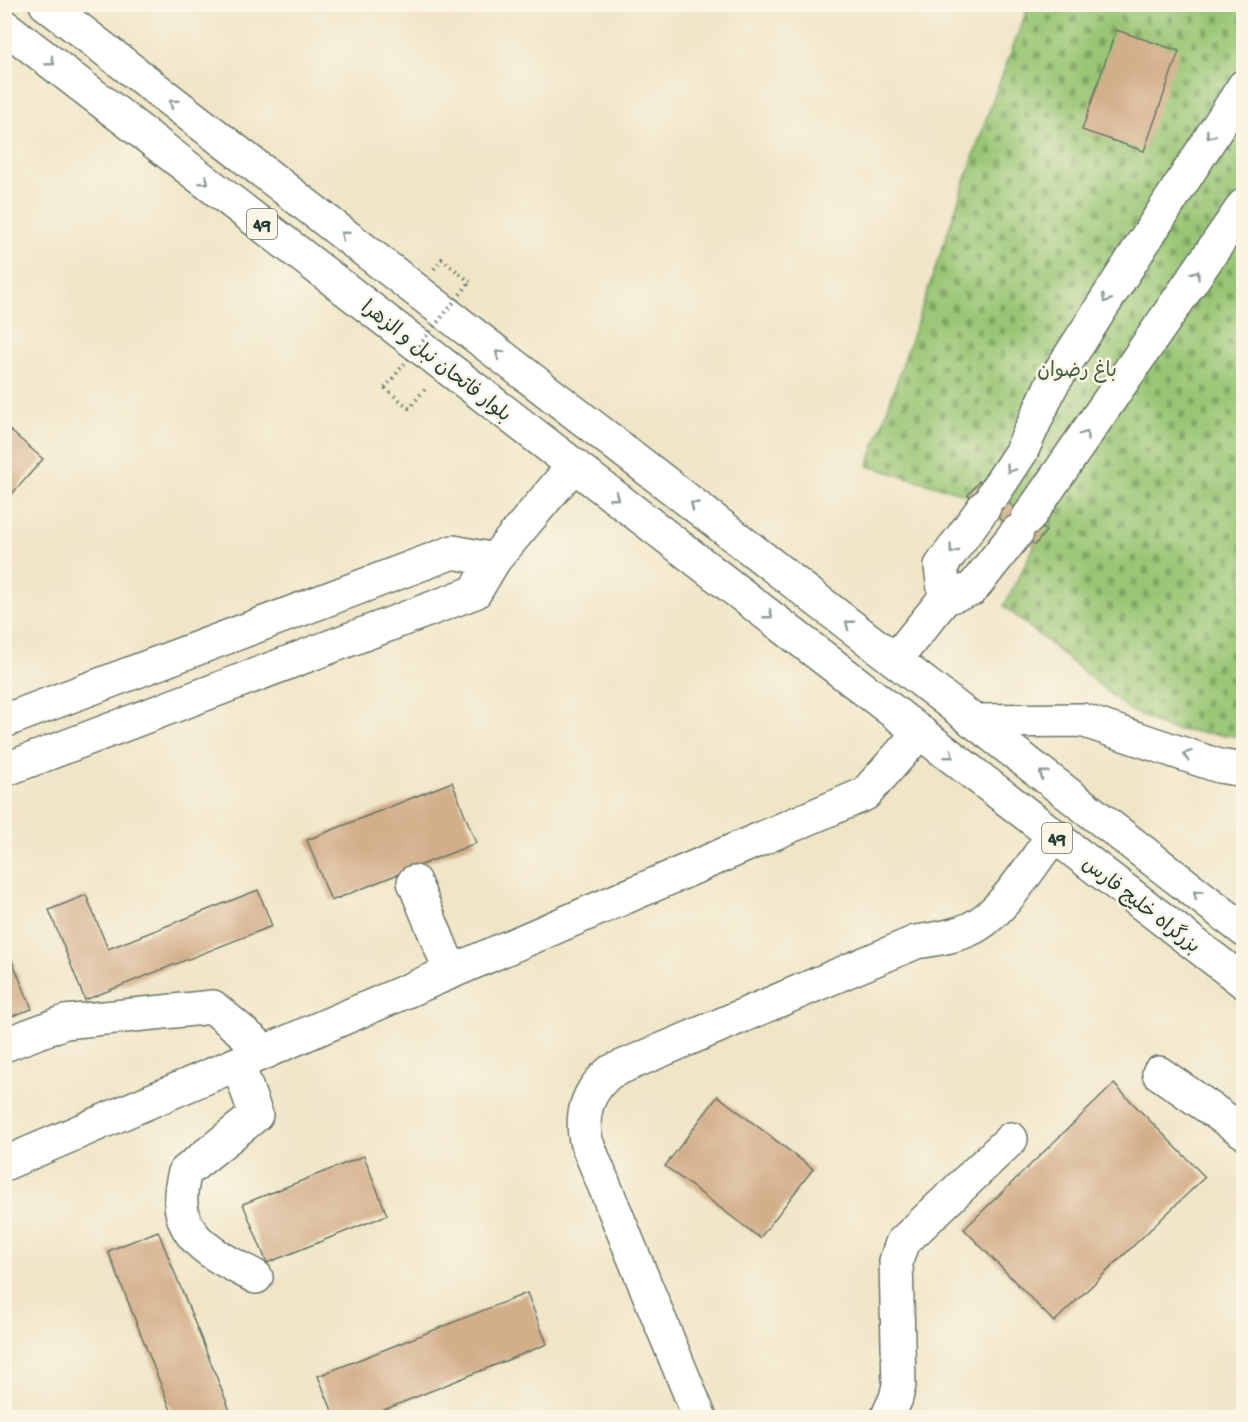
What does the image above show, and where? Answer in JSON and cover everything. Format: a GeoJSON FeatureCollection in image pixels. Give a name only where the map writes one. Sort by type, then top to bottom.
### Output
{"type":"FeatureCollection","features":[{"type":"Feature","properties":{"kind":"main road","name":"49"},"geometry":{"type":"LineString","coordinates":[[46,4],[1244,930]]}},
{"type":"Feature","properties":{"kind":"main road","name":"بلوار فاتحان نبل و الزهرا"},"geometry":{"type":"LineString","coordinates":[[4,26],[870,693]]}},
{"type":"Feature","properties":{"kind":"main road"},"geometry":{"type":"LineString","coordinates":[[945,598],[941,566],[1021,452],[1051,386],[1244,86]]}},
{"type":"Feature","properties":{"kind":"main road"},"geometry":{"type":"LineString","coordinates":[[870,693],[945,598],[972,589],[1022,525],[1244,205]]}},
{"type":"Feature","properties":{"kind":"main road"},"geometry":{"type":"LineString","coordinates":[[519,422],[545,390]]}},
{"type":"Feature","properties":{"kind":"main road"},"geometry":{"type":"LineString","coordinates":[[4,770],[475,592],[494,560],[574,465]]}},
{"type":"Feature","properties":{"kind":"main road"},"geometry":{"type":"LineString","coordinates":[[4,721],[453,552],[494,560]]}},
{"type":"Feature","properties":{"kind":"main road","name":"بزرگراه خلیج فارس"},"geometry":{"type":"LineString","coordinates":[[870,693],[1244,982]]}},
{"type":"Feature","properties":{"kind":"main road"},"geometry":{"type":"LineString","coordinates":[[973,721],[1082,720],[1219,766],[1244,770]]}},
{"type":"Feature","properties":{"kind":"main road"},"geometry":{"type":"LineString","coordinates":[[4,1164],[865,794],[920,732]]}},
{"type":"Feature","properties":{"kind":"main road"},"geometry":{"type":"LineString","coordinates":[[700,1418],[586,1141],[583,1117],[591,1092],[610,1072],[916,942],[948,938],[973,928],[996,910],[1054,835]]}},
{"type":"Feature","properties":{"kind":"main road"},"geometry":{"type":"LineString","coordinates":[[414,882],[451,972]]}},
{"type":"Feature","properties":{"kind":"main road"},"geometry":{"type":"LineString","coordinates":[[4,1045],[65,1022],[213,1007],[252,1058],[256,1115],[185,1172],[180,1201],[183,1215],[195,1240],[205,1250],[256,1277]]}},
{"type":"Feature","properties":{"kind":"main road"},"geometry":{"type":"LineString","coordinates":[[1160,1073],[1244,1132]]}},
{"type":"Feature","properties":{"kind":"main road"},"geometry":{"type":"LineString","coordinates":[[887,1418],[899,1385],[896,1261],[902,1243],[1011,1139]]}},
{"type":"Feature","properties":{"kind":"path"},"geometry":{"type":"LineString","coordinates":[[410,408],[385,388],[470,282],[442,259]]}},
{"type":"Feature","properties":{"kind":"green space","name":"باغ رضوان"},"geometry":{"type":"Polygon","coordinates":[[[1029,5],[1243,5],[1243,737],[1169,729],[1131,711],[1004,606],[1035,545],[968,495],[868,466],[991,105],[1029,5]]]}},
{"type":"Feature","properties":{"kind":"building"},"geometry":{"type":"Polygon","coordinates":[[[1116,30],[1179,51],[1144,151],[1082,130],[1116,30]]]}},
{"type":"Feature","properties":{"kind":"building"},"geometry":{"type":"Polygon","coordinates":[[[4,425],[43,459],[4,503],[4,425]]]}},
{"type":"Feature","properties":{"kind":"building"},"geometry":{"type":"Polygon","coordinates":[[[979,481],[1046,531],[1035,545],[968,495],[979,481]]]}},
{"type":"Feature","properties":{"kind":"building"},"geometry":{"type":"Polygon","coordinates":[[[452,782],[476,843],[331,901],[307,840],[452,782]]]}},
{"type":"Feature","properties":{"kind":"building"},"geometry":{"type":"Polygon","coordinates":[[[258,890],[272,926],[85,1000],[49,910],[86,895],[108,949],[258,890]]]}},
{"type":"Feature","properties":{"kind":"building"},"geometry":{"type":"Polygon","coordinates":[[[4,941],[32,1009],[4,1019],[4,941]]]}},
{"type":"Feature","properties":{"kind":"building"},"geometry":{"type":"Polygon","coordinates":[[[1114,1084],[1205,1177],[1054,1322],[964,1229],[1114,1084]]]}},
{"type":"Feature","properties":{"kind":"building"},"geometry":{"type":"Polygon","coordinates":[[[718,1096],[813,1169],[760,1238],[665,1166],[718,1096]]]}},
{"type":"Feature","properties":{"kind":"building"},"geometry":{"type":"Polygon","coordinates":[[[364,1156],[387,1215],[267,1263],[243,1204],[364,1156]]]}},
{"type":"Feature","properties":{"kind":"building"},"geometry":{"type":"Polygon","coordinates":[[[158,1231],[231,1413],[219,1418],[174,1418],[108,1251],[158,1231]]]}},
{"type":"Feature","properties":{"kind":"building"},"geometry":{"type":"Polygon","coordinates":[[[527,1293],[547,1344],[364,1418],[335,1418],[318,1376],[527,1293]]]}}]}
